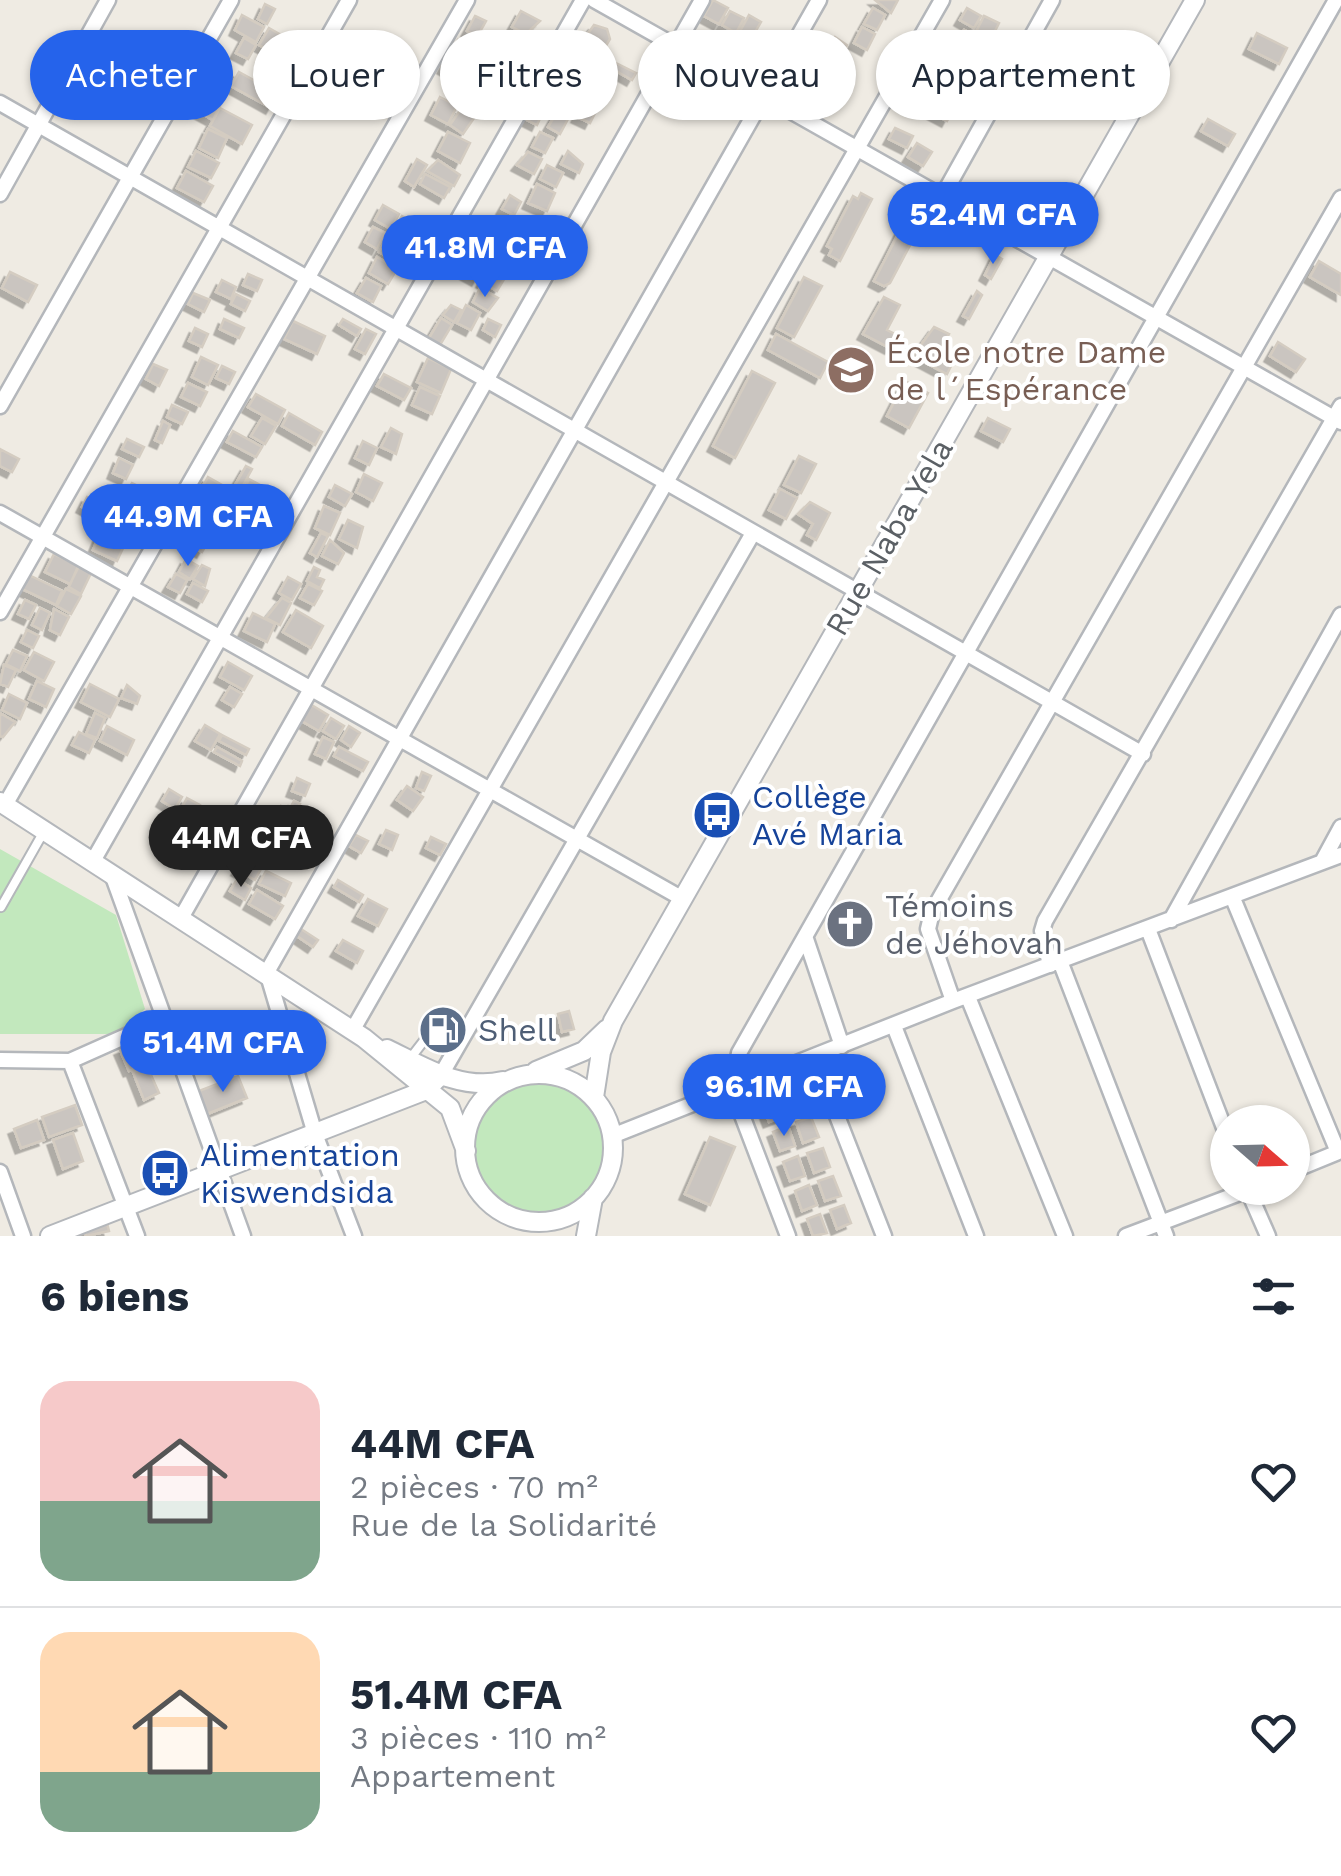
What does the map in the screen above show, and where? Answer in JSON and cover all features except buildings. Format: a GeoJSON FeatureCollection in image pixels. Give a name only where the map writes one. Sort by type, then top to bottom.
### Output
{"type":"FeatureCollection","features":[{"type":"Feature","properties":{"kind":"street"},"geometry":{"type":"LineString","coordinates":[[0,194],[108,0]]}},
{"type":"Feature","properties":{"kind":"street"},"geometry":{"type":"LineString","coordinates":[[0,406],[231,0]]}},
{"type":"Feature","properties":{"kind":"street"},"geometry":{"type":"LineString","coordinates":[[0,612],[349,0]]}},
{"type":"Feature","properties":{"kind":"street"},"geometry":{"type":"LineString","coordinates":[[467,0],[131,588],[2,803],[358,1034],[450,1108],[480,1191],[498,1209],[552,1236]]}},
{"type":"Feature","properties":{"kind":"street"},"geometry":{"type":"LineString","coordinates":[[93,861],[583,0]]}},
{"type":"Feature","properties":{"kind":"street"},"geometry":{"type":"LineString","coordinates":[[594,0],[646,30]]}},
{"type":"Feature","properties":{"kind":"street"},"geometry":{"type":"LineString","coordinates":[[685,30],[702,0]]}},
{"type":"Feature","properties":{"kind":"street"},"geometry":{"type":"LineString","coordinates":[[802,30],[819,0]]}},
{"type":"Feature","properties":{"kind":"street"},"geometry":{"type":"LineString","coordinates":[[358,1034],[491,792],[942,0]]}},
{"type":"Feature","properties":{"kind":"street"},"geometry":{"type":"LineString","coordinates":[[942,197],[1052,0]]}},
{"type":"Feature","properties":{"kind":"street","name":"Rue Naba Yela"},"geometry":{"type":"LineString","coordinates":[[614,1021],[1194,0]]}},
{"type":"Feature","properties":{"kind":"street"},"geometry":{"type":"LineString","coordinates":[[788,1236],[732,1089],[738,1053],[1336,0]]}},
{"type":"Feature","properties":{"kind":"street"},"geometry":{"type":"LineString","coordinates":[[0,103],[1143,754]]}},
{"type":"Feature","properties":{"kind":"street"},"geometry":{"type":"LineString","coordinates":[[182,918],[638,114]]}},
{"type":"Feature","properties":{"kind":"street"},"geometry":{"type":"LineString","coordinates":[[354,1236],[316,1134],[266,972],[751,120]]}},
{"type":"Feature","properties":{"kind":"street"},"geometry":{"type":"LineString","coordinates":[[805,120],[1244,368],[1339,415],[1042,930],[1164,1229]]}},
{"type":"Feature","properties":{"kind":"street"},"geometry":{"type":"LineString","coordinates":[[952,1001],[928,921],[1341,198]]}},
{"type":"Feature","properties":{"kind":"street"},"geometry":{"type":"LineString","coordinates":[[0,513],[684,899]]}},
{"type":"Feature","properties":{"kind":"street"},"geometry":{"type":"LineString","coordinates":[[50,1236],[426,1090],[441,1075],[752,533]]}},
{"type":"Feature","properties":{"kind":"street"},"geometry":{"type":"LineString","coordinates":[[1170,920],[1341,615]]}},
{"type":"Feature","properties":{"kind":"street"},"geometry":{"type":"LineString","coordinates":[[1322,862],[1341,827]]}},
{"type":"Feature","properties":{"kind":"street"},"geometry":{"type":"LineString","coordinates":[[612,1136],[952,1001],[1341,855]]}},
{"type":"Feature","properties":{"kind":"street"},"geometry":{"type":"LineString","coordinates":[[111,874],[243,1236]]}},
{"type":"Feature","properties":{"kind":"street"},"geometry":{"type":"LineString","coordinates":[[1232,896],[1340,1152],[1310,1164]]}},
{"type":"Feature","properties":{"kind":"street"},"geometry":{"type":"LineString","coordinates":[[1148,930],[1215,1105]]}},
{"type":"Feature","properties":{"kind":"street"},"geometry":{"type":"LineString","coordinates":[[806,939],[842,1046]]}},
{"type":"Feature","properties":{"kind":"street"},"geometry":{"type":"LineString","coordinates":[[968,997],[1065,1236]]}},
{"type":"Feature","properties":{"kind":"street"},"geometry":{"type":"LineString","coordinates":[[0,1060],[70,1061],[162,1020]]}},
{"type":"Feature","properties":{"kind":"street"},"geometry":{"type":"LineString","coordinates":[[466,1150],[470,1124],[478,1107],[519,1077],[584,1050],[614,1021]]}},
{"type":"Feature","properties":{"kind":"street"},"geometry":{"type":"LineString","coordinates":[[594,1098],[601,1052],[614,1021]]}},
{"type":"Feature","properties":{"kind":"street"},"geometry":{"type":"LineString","coordinates":[[894,1026],[976,1236]]}},
{"type":"Feature","properties":{"kind":"street"},"geometry":{"type":"LineString","coordinates":[[358,1034],[441,1075],[477,1085],[519,1077],[562,1077],[594,1098],[612,1136],[608,1174],[593,1198],[586,1236]]}},
{"type":"Feature","properties":{"kind":"street"},"geometry":{"type":"LineString","coordinates":[[814,1057],[884,1236]]}},
{"type":"Feature","properties":{"kind":"street"},"geometry":{"type":"LineString","coordinates":[[70,1061],[138,1236]]}},
{"type":"Feature","properties":{"kind":"street"},"geometry":{"type":"LineString","coordinates":[[0,1172],[24,1236]]}},
{"type":"Feature","properties":{"kind":"street"},"geometry":{"type":"LineString","coordinates":[[522,1220],[560,1218],[593,1198]]}},
{"type":"Feature","properties":{"kind":"street"},"geometry":{"type":"LineString","coordinates":[[1126,1236],[1164,1229],[1214,1205]]}},
{"type":"Feature","properties":{"kind":"street"},"geometry":{"type":"LineString","coordinates":[[1256,1205],[1268,1236]]}},
{"type":"Feature","properties":{"kind":"lane"},"geometry":{"type":"LineString","coordinates":[[1,907],[44,830]]}},
{"type":"Feature","properties":{"kind":"lane"},"geometry":{"type":"LineString","coordinates":[[409,1060],[426,1038],[454,1052]]}},
{"type":"Feature","properties":{"kind":"green space"},"geometry":{"type":"Polygon","coordinates":[[[0,849],[116,915],[145,1009],[116,1034],[0,1034],[0,849]]]}},
{"type":"Feature","properties":{"kind":"green space"},"geometry":{"type":"Polygon","coordinates":[[[539,1083],[564,1088],[585,1102],[599,1123],[604,1148],[599,1173],[585,1194],[564,1208],[539,1213],[514,1208],[493,1194],[479,1173],[474,1148],[479,1123],[493,1102],[514,1088],[539,1083]]]}},
{"type":"Feature","properties":{"kind":"place","name":"École notre Dame de l´Espérance"},"geometry":{"type":"Point","coordinates":[851,370]}},
{"type":"Feature","properties":{"kind":"place","name":"Collège Avé Maria"},"geometry":{"type":"Point","coordinates":[717,815]}},
{"type":"Feature","properties":{"kind":"place","name":"Témoins de Jéhovah"},"geometry":{"type":"Point","coordinates":[850,924]}},
{"type":"Feature","properties":{"kind":"place","name":"Shell"},"geometry":{"type":"Point","coordinates":[443,1030]}},
{"type":"Feature","properties":{"kind":"place","name":"Alimentation Kiswendsida"},"geometry":{"type":"Point","coordinates":[165,1173]}}]}
